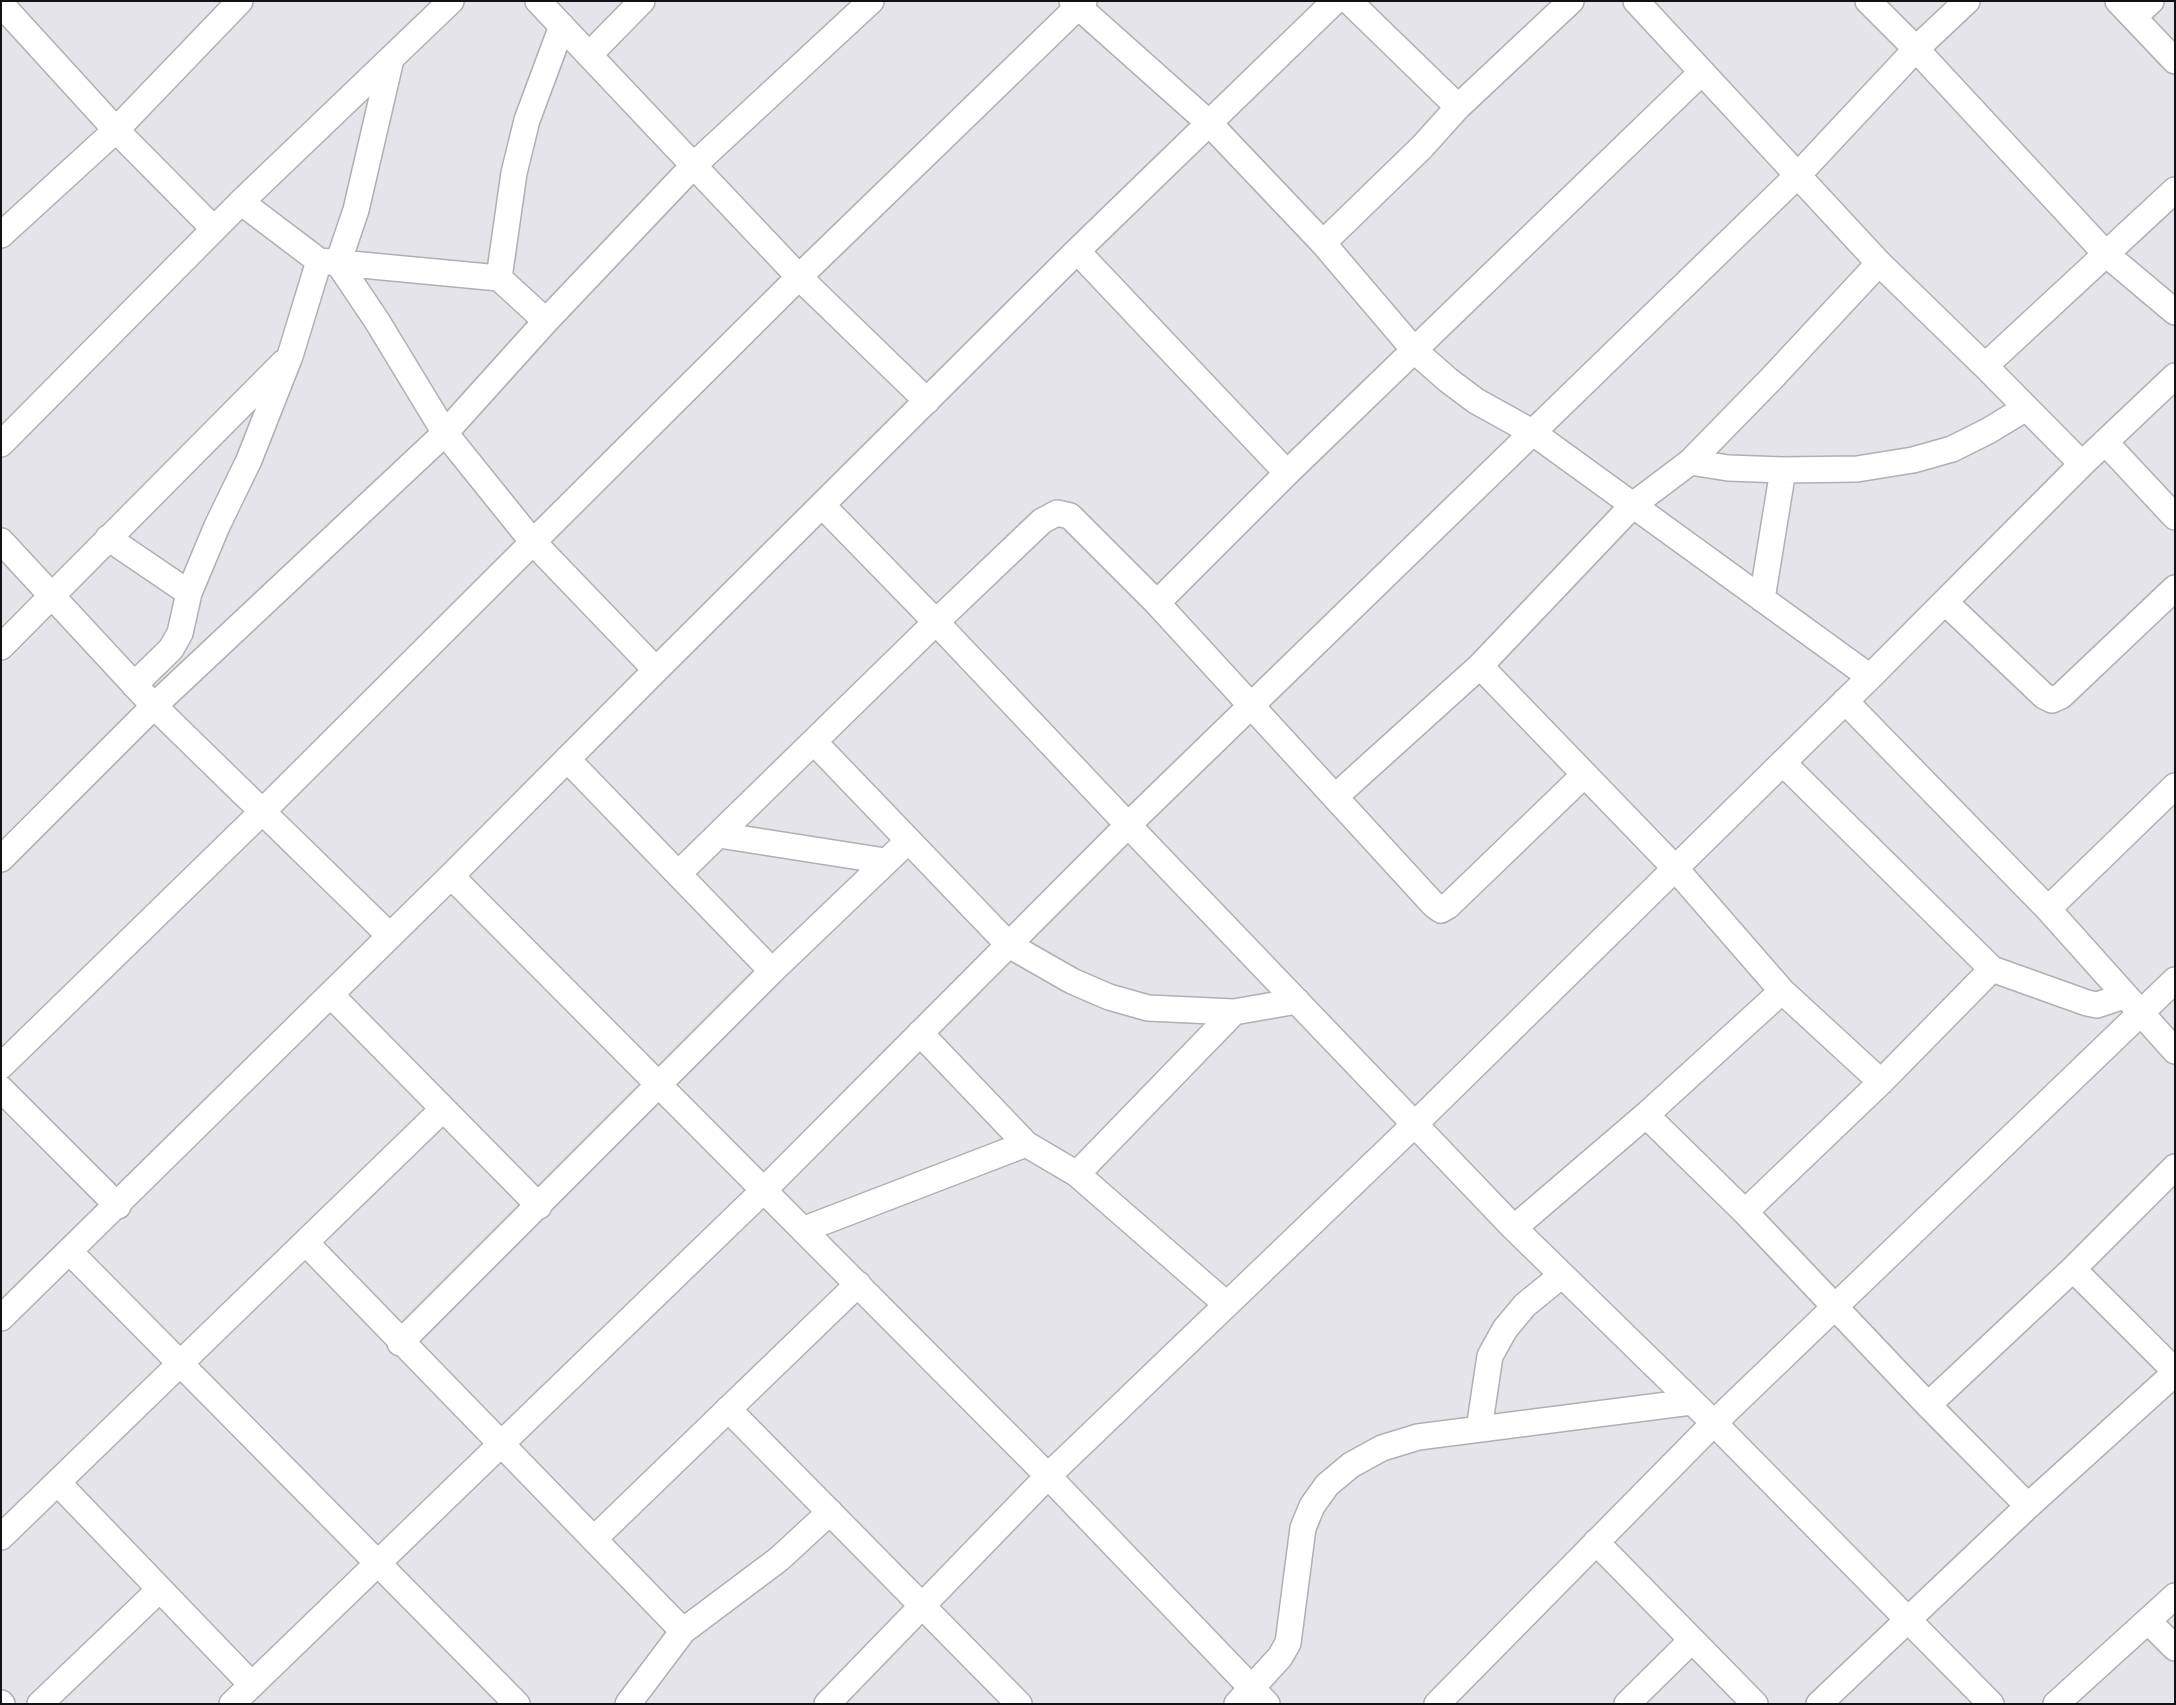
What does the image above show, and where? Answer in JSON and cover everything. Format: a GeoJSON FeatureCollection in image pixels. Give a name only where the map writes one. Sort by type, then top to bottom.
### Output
{"type":"FeatureCollection","features":[{"type":"Feature","properties":{"kind":"street"},"geometry":{"type":"LineString","coordinates":[[1,235],[116,130],[240,1]]}},
{"type":"Feature","properties":{"kind":"street"},"geometry":{"type":"LineString","coordinates":[[1,444],[241,202],[451,1]]}},
{"type":"Feature","properties":{"kind":"street"},"geometry":{"type":"LineString","coordinates":[[538,1],[799,277],[927,401]]}},
{"type":"Feature","properties":{"kind":"street"},"geometry":{"type":"LineString","coordinates":[[589,55],[642,1]]}},
{"type":"Feature","properties":{"kind":"street"},"geometry":{"type":"LineString","coordinates":[[1,859],[154,706],[445,433],[546,321],[694,165],[871,1]]}},
{"type":"Feature","properties":{"kind":"street"},"geometry":{"type":"LineString","coordinates":[[1,1318],[118,1206],[331,995],[1077,251],[1335,1]]}},
{"type":"Feature","properties":{"kind":"street"},"geometry":{"type":"LineString","coordinates":[[1349,1],[1458,107]]}},
{"type":"Feature","properties":{"kind":"street"},"geometry":{"type":"LineString","coordinates":[[1323,243],[1422,147],[1458,107],[1571,1]]}},
{"type":"Feature","properties":{"kind":"street"},"geometry":{"type":"LineString","coordinates":[[1636,1],[1879,263],[2082,464]]}},
{"type":"Feature","properties":{"kind":"street"},"geometry":{"type":"LineString","coordinates":[[1868,1],[1916,49],[2106,254],[2175,312]]}},
{"type":"Feature","properties":{"kind":"street"},"geometry":{"type":"LineString","coordinates":[[232,1704],[765,1189],[1252,704],[1798,175],[1916,49],[1967,1]]}},
{"type":"Feature","properties":{"kind":"street"},"geometry":{"type":"LineString","coordinates":[[1,1066],[263,811],[532,541],[1078,3],[1209,123],[1323,243],[1415,350],[1448,380],[1476,401],[1532,432],[1870,677]]}},
{"type":"Feature","properties":{"kind":"street"},"geometry":{"type":"LineString","coordinates":[[2134,7],[2175,62]]}},
{"type":"Feature","properties":{"kind":"street"},"geometry":{"type":"LineString","coordinates":[[8,9],[116,130],[214,229]]}},
{"type":"Feature","properties":{"kind":"street"},"geometry":{"type":"LineString","coordinates":[[499,278],[514,173],[527,120],[562,26]]}},
{"type":"Feature","properties":{"kind":"street"},"geometry":{"type":"LineString","coordinates":[[134,684],[171,649],[180,633],[189,593],[217,526],[249,460],[329,262],[356,210],[391,59]]}},
{"type":"Feature","properties":{"kind":"street"},"geometry":{"type":"LineString","coordinates":[[1157,602],[1286,473],[1701,73]]}},
{"type":"Feature","properties":{"kind":"street"},"geometry":{"type":"LineString","coordinates":[[1985,366],[2175,190]]}},
{"type":"Feature","properties":{"kind":"street"},"geometry":{"type":"LineString","coordinates":[[241,202],[329,262],[395,350],[445,433],[532,541],[656,670]]}},
{"type":"Feature","properties":{"kind":"street"},"geometry":{"type":"LineString","coordinates":[[1077,251],[1286,473]]}},
{"type":"Feature","properties":{"kind":"street"},"geometry":{"type":"LineString","coordinates":[[329,262],[499,278],[546,321]]}},
{"type":"Feature","properties":{"kind":"street"},"geometry":{"type":"LineString","coordinates":[[1336,796],[1480,666],[1632,505],[1690,462],[1772,378],[1879,263]]}},
{"type":"Feature","properties":{"kind":"street"},"geometry":{"type":"LineString","coordinates":[[1,647],[290,356]]}},
{"type":"Feature","properties":{"kind":"street"},"geometry":{"type":"LineString","coordinates":[[827,1704],[1048,1476],[1415,1124],[1870,677],[2082,464],[2175,376]]}},
{"type":"Feature","properties":{"kind":"street"},"geometry":{"type":"LineString","coordinates":[[1690,462],[1728,468],[1783,470],[1858,469],[1913,460],[1952,449],[1988,431],[2026,408]]}},
{"type":"Feature","properties":{"kind":"street"},"geometry":{"type":"LineString","coordinates":[[2105,442],[2175,517]]}},
{"type":"Feature","properties":{"kind":"street"},"geometry":{"type":"LineString","coordinates":[[1762,599],[1783,470]]}},
{"type":"Feature","properties":{"kind":"street"},"geometry":{"type":"LineString","coordinates":[[822,505],[1514,1228],[1714,1423],[1991,1704]]}},
{"type":"Feature","properties":{"kind":"street"},"geometry":{"type":"LineString","coordinates":[[678,874],[1042,521],[1057,513],[1070,516],[1157,602],[1440,910],[1448,906],[1584,775]]}},
{"type":"Feature","properties":{"kind":"street"},"geometry":{"type":"LineString","coordinates":[[108,538],[189,593]]}},
{"type":"Feature","properties":{"kind":"street"},"geometry":{"type":"LineString","coordinates":[[1,541],[154,706],[390,936]]}},
{"type":"Feature","properties":{"kind":"street"},"geometry":{"type":"LineString","coordinates":[[1944,602],[2044,696],[2052,700],[2061,696],[2175,588]]}},
{"type":"Feature","properties":{"kind":"street"},"geometry":{"type":"LineString","coordinates":[[1480,666],[1675,868],[1782,991],[1881,1082]]}},
{"type":"Feature","properties":{"kind":"street"},"geometry":{"type":"LineString","coordinates":[[1845,701],[2048,909],[2175,1051]]}},
{"type":"Feature","properties":{"kind":"street"},"geometry":{"type":"LineString","coordinates":[[814,742],[1008,945],[1072,981],[1109,997],[1148,1008],[1234,1012],[1297,1001]]}},
{"type":"Feature","properties":{"kind":"street"},"geometry":{"type":"LineString","coordinates":[[567,759],[772,971]]}},
{"type":"Feature","properties":{"kind":"street"},"geometry":{"type":"LineString","coordinates":[[1783,763],[1992,969],[2087,1003],[2097,1004],[2124,996]]}},
{"type":"Feature","properties":{"kind":"street"},"geometry":{"type":"LineString","coordinates":[[2048,909],[2175,786]]}},
{"type":"Feature","properties":{"kind":"street"},"geometry":{"type":"LineString","coordinates":[[719,835],[886,861]]}},
{"type":"Feature","properties":{"kind":"street"},"geometry":{"type":"LineString","coordinates":[[400,1342],[539,1206],[772,971],[908,841]]}},
{"type":"Feature","properties":{"kind":"street"},"geometry":{"type":"LineString","coordinates":[[451,876],[805,1229],[1048,1476],[1252,1698],[1288,1644],[1303,1528],[1312,1506],[1327,1485],[1351,1465],[1382,1448],[1418,1437],[1691,1402]]}},
{"type":"Feature","properties":{"kind":"street"},"geometry":{"type":"LineString","coordinates":[[1745,1212],[1881,1082],[1992,969]]}},
{"type":"Feature","properties":{"kind":"street"},"geometry":{"type":"LineString","coordinates":[[1437,1704],[1714,1423],[2175,980]]}},
{"type":"Feature","properties":{"kind":"street"},"geometry":{"type":"LineString","coordinates":[[1514,1228],[1646,1115],[1782,991]]}},
{"type":"Feature","properties":{"kind":"street"},"geometry":{"type":"LineString","coordinates":[[331,995],[442,1110],[539,1206]]}},
{"type":"Feature","properties":{"kind":"street"},"geometry":{"type":"LineString","coordinates":[[1077,1174],[1234,1012]]}},
{"type":"Feature","properties":{"kind":"street"},"geometry":{"type":"LineString","coordinates":[[920,1033],[1026,1144],[1077,1174],[1226,1304]]}},
{"type":"Feature","properties":{"kind":"street"},"geometry":{"type":"LineString","coordinates":[[1,1089],[118,1206]]}},
{"type":"Feature","properties":{"kind":"street"},"geometry":{"type":"LineString","coordinates":[[1,1537],[58,1484],[180,1363],[442,1110]]}},
{"type":"Feature","properties":{"kind":"street"},"geometry":{"type":"LineString","coordinates":[[1646,1115],[1745,1212],[1834,1308],[2028,1506]]}},
{"type":"Feature","properties":{"kind":"street"},"geometry":{"type":"LineString","coordinates":[[805,1229],[1026,1144]]}},
{"type":"Feature","properties":{"kind":"street"},"geometry":{"type":"LineString","coordinates":[[1928,1405],[2073,1269],[2175,1166]]}},
{"type":"Feature","properties":{"kind":"street"},"geometry":{"type":"LineString","coordinates":[[306,1243],[400,1342],[683,1631]]}},
{"type":"Feature","properties":{"kind":"street"},"geometry":{"type":"LineString","coordinates":[[70,1252],[517,1704]]}},
{"type":"Feature","properties":{"kind":"street"},"geometry":{"type":"LineString","coordinates":[[1819,1704],[1909,1621],[2028,1506],[2175,1372],[2073,1269]]}},
{"type":"Feature","properties":{"kind":"street"},"geometry":{"type":"LineString","coordinates":[[1479,1429],[1490,1356],[1505,1329],[1525,1305],[1562,1275]]}},
{"type":"Feature","properties":{"kind":"street"},"geometry":{"type":"LineString","coordinates":[[594,1538],[858,1284]]}},
{"type":"Feature","properties":{"kind":"street"},"geometry":{"type":"LineString","coordinates":[[728,1409],[1019,1704]]}},
{"type":"Feature","properties":{"kind":"street"},"geometry":{"type":"LineString","coordinates":[[58,1484],[252,1685]]}},
{"type":"Feature","properties":{"kind":"street"},"geometry":{"type":"LineString","coordinates":[[628,1704],[683,1631],[778,1559],[830,1512]]}},
{"type":"Feature","properties":{"kind":"street"},"geometry":{"type":"LineString","coordinates":[[1596,1542],[1755,1704]]}},
{"type":"Feature","properties":{"kind":"street"},"geometry":{"type":"LineString","coordinates":[[40,1704],[159,1590]]}},
{"type":"Feature","properties":{"kind":"street"},"geometry":{"type":"LineString","coordinates":[[2056,1704],[2175,1596]]}},
{"type":"Feature","properties":{"kind":"street"},"geometry":{"type":"LineString","coordinates":[[2148,1621],[2175,1648]]}},
{"type":"Feature","properties":{"kind":"street"},"geometry":{"type":"LineString","coordinates":[[1627,1704],[1692,1640]]}}]}
